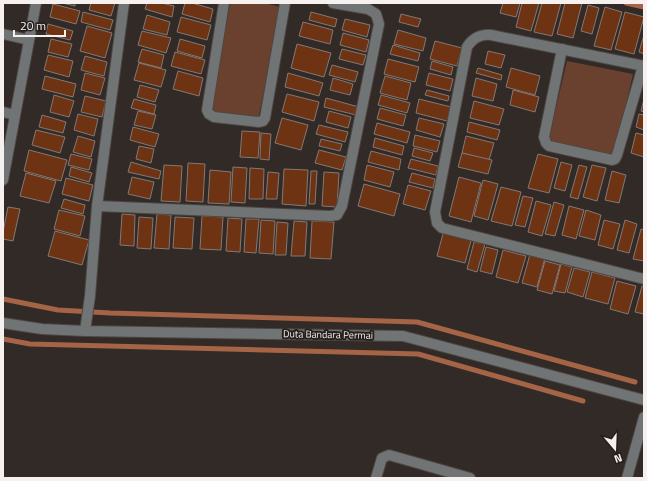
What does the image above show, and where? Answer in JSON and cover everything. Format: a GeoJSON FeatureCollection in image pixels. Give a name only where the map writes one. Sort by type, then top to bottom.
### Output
{"type":"FeatureCollection","features":[{"type":"Feature","properties":{"kind":"street"},"geometry":{"type":"LineString","coordinates":[[3,180],[36,3]]}},
{"type":"Feature","properties":{"kind":"street"},"geometry":{"type":"LineString","coordinates":[[85,331],[90,296],[97,206],[124,3]]}},
{"type":"Feature","properties":{"kind":"street"},"geometry":{"type":"LineString","coordinates":[[224,3],[207,110],[209,114],[214,117],[258,122],[263,121],[265,118],[285,3]]}},
{"type":"Feature","properties":{"kind":"street"},"geometry":{"type":"LineString","coordinates":[[97,206],[330,216],[336,214],[342,206],[379,24],[376,14],[368,9],[333,3]]}},
{"type":"Feature","properties":{"kind":"street"},"geometry":{"type":"LineString","coordinates":[[3,34],[29,40]]}},
{"type":"Feature","properties":{"kind":"street"},"geometry":{"type":"LineString","coordinates":[[562,49],[544,137],[546,142],[549,146],[612,160],[615,159],[643,66],[562,49],[491,35],[480,35],[472,40],[467,47],[436,204],[435,212],[437,223],[442,228],[644,279]]}},
{"type":"Feature","properties":{"kind":"street"},"geometry":{"type":"LineString","coordinates":[[3,112],[15,115]]}},
{"type":"Feature","properties":{"kind":"street","name":"Duta Bandara Permai"},"geometry":{"type":"LineString","coordinates":[[3,323],[42,329],[85,331],[403,336],[644,400]]}},
{"type":"Feature","properties":{"kind":"street"},"geometry":{"type":"LineString","coordinates":[[627,478],[644,417]]}},
{"type":"Feature","properties":{"kind":"street"},"geometry":{"type":"LineString","coordinates":[[376,478],[382,458],[389,455],[470,478]]}},
{"type":"Feature","properties":{"kind":"shaded area"},"geometry":{"type":"Polygon","coordinates":[[[230,3],[264,3],[281,7],[258,120],[210,111],[230,3]]]}},
{"type":"Feature","properties":{"kind":"shaded area"},"geometry":{"type":"Polygon","coordinates":[[[567,61],[633,74],[614,157],[548,141],[567,61]]]}},
{"type":"Feature","properties":{"kind":"building"},"geometry":{"type":"Polygon","coordinates":[[[62,3],[75,3],[75,6],[62,3]]]}},
{"type":"Feature","properties":{"kind":"building"},"geometry":{"type":"Polygon","coordinates":[[[91,3],[115,3],[111,16],[89,10],[91,3]]]}},
{"type":"Feature","properties":{"kind":"building"},"geometry":{"type":"Polygon","coordinates":[[[147,3],[162,3],[174,6],[172,17],[145,9],[147,3]]]}},
{"type":"Feature","properties":{"kind":"building"},"geometry":{"type":"Polygon","coordinates":[[[185,3],[192,3],[213,9],[210,22],[182,14],[185,3]]]}},
{"type":"Feature","properties":{"kind":"building"},"geometry":{"type":"Polygon","coordinates":[[[503,3],[520,3],[516,17],[500,13],[503,3]]]}},
{"type":"Feature","properties":{"kind":"building"},"geometry":{"type":"Polygon","coordinates":[[[522,3],[539,3],[531,31],[516,27],[522,3]]]}},
{"type":"Feature","properties":{"kind":"building"},"geometry":{"type":"Polygon","coordinates":[[[542,3],[561,3],[552,36],[534,32],[542,3]]]}},
{"type":"Feature","properties":{"kind":"building"},"geometry":{"type":"Polygon","coordinates":[[[565,3],[582,3],[573,38],[557,34],[565,3]]]}},
{"type":"Feature","properties":{"kind":"building"},"geometry":{"type":"Polygon","coordinates":[[[53,4],[80,11],[76,24],[50,17],[53,4]]]}},
{"type":"Feature","properties":{"kind":"building"},"geometry":{"type":"Polygon","coordinates":[[[588,5],[599,8],[592,34],[581,31],[588,5]]]}},
{"type":"Feature","properties":{"kind":"building"},"geometry":{"type":"Polygon","coordinates":[[[605,7],[622,12],[611,50],[594,46],[605,7]]]}},
{"type":"Feature","properties":{"kind":"building"},"geometry":{"type":"Polygon","coordinates":[[[83,12],[113,20],[110,30],[81,22],[83,12]]]}},
{"type":"Feature","properties":{"kind":"building"},"geometry":{"type":"Polygon","coordinates":[[[311,12],[337,19],[335,27],[309,20],[311,12]]]}},
{"type":"Feature","properties":{"kind":"building"},"geometry":{"type":"Polygon","coordinates":[[[625,12],[644,17],[634,54],[615,49],[625,12]]]}},
{"type":"Feature","properties":{"kind":"building"},"geometry":{"type":"Polygon","coordinates":[[[401,14],[421,19],[418,27],[399,22],[401,14]]]}},
{"type":"Feature","properties":{"kind":"building"},"geometry":{"type":"Polygon","coordinates":[[[147,15],[170,22],[167,35],[143,29],[147,15]]]}},
{"type":"Feature","properties":{"kind":"building"},"geometry":{"type":"Polygon","coordinates":[[[181,17],[211,25],[207,40],[177,32],[181,17]]]}},
{"type":"Feature","properties":{"kind":"building"},"geometry":{"type":"Polygon","coordinates":[[[345,19],[370,25],[367,37],[342,30],[345,19]]]}},
{"type":"Feature","properties":{"kind":"building"},"geometry":{"type":"Polygon","coordinates":[[[303,22],[333,30],[330,44],[299,36],[303,22]]]}},
{"type":"Feature","properties":{"kind":"building"},"geometry":{"type":"Polygon","coordinates":[[[48,24],[73,31],[70,40],[46,34],[48,24]]]}},
{"type":"Feature","properties":{"kind":"building"},"geometry":{"type":"Polygon","coordinates":[[[87,26],[112,33],[105,58],[80,51],[87,26]]]}},
{"type":"Feature","properties":{"kind":"building"},"geometry":{"type":"Polygon","coordinates":[[[398,30],[426,38],[423,51],[394,44],[398,30]]]}},
{"type":"Feature","properties":{"kind":"building"},"geometry":{"type":"Polygon","coordinates":[[[142,31],[171,38],[166,53],[138,45],[142,31]]]}},
{"type":"Feature","properties":{"kind":"building"},"geometry":{"type":"Polygon","coordinates":[[[343,33],[369,40],[366,52],[340,45],[343,33]]]}},
{"type":"Feature","properties":{"kind":"building"},"geometry":{"type":"Polygon","coordinates":[[[644,35],[644,54],[639,52],[644,35]]]}},
{"type":"Feature","properties":{"kind":"building"},"geometry":{"type":"Polygon","coordinates":[[[51,39],[72,44],[68,57],[48,52],[51,39]]]}},
{"type":"Feature","properties":{"kind":"building"},"geometry":{"type":"Polygon","coordinates":[[[180,39],[205,46],[202,58],[177,51],[180,39]]]}},
{"type":"Feature","properties":{"kind":"building"},"geometry":{"type":"Polygon","coordinates":[[[435,41],[462,48],[457,66],[430,59],[435,41]]]}},
{"type":"Feature","properties":{"kind":"building"},"geometry":{"type":"Polygon","coordinates":[[[297,44],[331,53],[324,77],[291,68],[297,44]]]}},
{"type":"Feature","properties":{"kind":"building"},"geometry":{"type":"Polygon","coordinates":[[[393,45],[420,53],[418,61],[390,54],[393,45]]]}},
{"type":"Feature","properties":{"kind":"building"},"geometry":{"type":"Polygon","coordinates":[[[142,49],[164,55],[161,68],[138,62],[142,49]]]}},
{"type":"Feature","properties":{"kind":"building"},"geometry":{"type":"Polygon","coordinates":[[[342,49],[366,55],[363,65],[339,59],[342,49]]]}},
{"type":"Feature","properties":{"kind":"building"},"geometry":{"type":"Polygon","coordinates":[[[488,51],[505,55],[501,68],[485,64],[488,51]]]}},
{"type":"Feature","properties":{"kind":"building"},"geometry":{"type":"Polygon","coordinates":[[[175,52],[205,60],[201,74],[171,66],[175,52]]]}},
{"type":"Feature","properties":{"kind":"building"},"geometry":{"type":"Polygon","coordinates":[[[48,55],[73,61],[69,77],[44,70],[48,55]]]}},
{"type":"Feature","properties":{"kind":"building"},"geometry":{"type":"Polygon","coordinates":[[[85,56],[107,62],[104,76],[81,70],[85,56]]]}},
{"type":"Feature","properties":{"kind":"building"},"geometry":{"type":"Polygon","coordinates":[[[388,59],[419,67],[415,82],[384,74],[388,59]]]}},
{"type":"Feature","properties":{"kind":"building"},"geometry":{"type":"Polygon","coordinates":[[[432,61],[453,67],[451,75],[430,69],[432,61]]]}},
{"type":"Feature","properties":{"kind":"building"},"geometry":{"type":"Polygon","coordinates":[[[139,63],[166,70],[161,87],[134,80],[139,63]]]}},
{"type":"Feature","properties":{"kind":"building"},"geometry":{"type":"Polygon","coordinates":[[[332,65],[358,72],[355,82],[329,75],[332,65]]]}},
{"type":"Feature","properties":{"kind":"building"},"geometry":{"type":"Polygon","coordinates":[[[478,68],[502,75],[501,80],[476,73],[478,68]]]}},
{"type":"Feature","properties":{"kind":"building"},"geometry":{"type":"Polygon","coordinates":[[[511,68],[540,76],[535,95],[506,87],[511,68]]]}},
{"type":"Feature","properties":{"kind":"building"},"geometry":{"type":"Polygon","coordinates":[[[178,71],[203,78],[199,96],[173,89],[178,71]]]}},
{"type":"Feature","properties":{"kind":"building"},"geometry":{"type":"Polygon","coordinates":[[[85,73],[105,78],[100,95],[81,90],[85,73]]]}},
{"type":"Feature","properties":{"kind":"building"},"geometry":{"type":"Polygon","coordinates":[[[288,73],[323,83],[319,96],[285,87],[288,73]]]}},
{"type":"Feature","properties":{"kind":"building"},"geometry":{"type":"Polygon","coordinates":[[[429,73],[453,79],[450,91],[426,85],[429,73]]]}},
{"type":"Feature","properties":{"kind":"building"},"geometry":{"type":"Polygon","coordinates":[[[45,76],[76,84],[73,97],[42,89],[45,76]]]}},
{"type":"Feature","properties":{"kind":"building"},"geometry":{"type":"Polygon","coordinates":[[[385,76],[411,83],[407,100],[380,93],[385,76]]]}},
{"type":"Feature","properties":{"kind":"building"},"geometry":{"type":"Polygon","coordinates":[[[333,78],[353,84],[350,95],[330,90],[333,78]]]}},
{"type":"Feature","properties":{"kind":"building"},"geometry":{"type":"Polygon","coordinates":[[[476,78],[497,84],[493,101],[472,96],[476,78]]]}},
{"type":"Feature","properties":{"kind":"building"},"geometry":{"type":"Polygon","coordinates":[[[140,85],[159,90],[155,102],[137,97],[140,85]]]}},
{"type":"Feature","properties":{"kind":"building"},"geometry":{"type":"Polygon","coordinates":[[[427,90],[449,96],[448,101],[425,95],[427,90]]]}},
{"type":"Feature","properties":{"kind":"building"},"geometry":{"type":"Polygon","coordinates":[[[513,90],[539,97],[535,112],[510,105],[513,90]]]}},
{"type":"Feature","properties":{"kind":"building"},"geometry":{"type":"Polygon","coordinates":[[[287,94],[319,102],[314,121],[282,112],[287,94]]]}},
{"type":"Feature","properties":{"kind":"building"},"geometry":{"type":"Polygon","coordinates":[[[54,95],[74,101],[69,117],[50,112],[54,95]]]}},
{"type":"Feature","properties":{"kind":"building"},"geometry":{"type":"Polygon","coordinates":[[[381,95],[410,103],[407,113],[378,105],[381,95]]]}},
{"type":"Feature","properties":{"kind":"building"},"geometry":{"type":"Polygon","coordinates":[[[85,96],[106,101],[102,117],[81,112],[85,96]]]}},
{"type":"Feature","properties":{"kind":"building"},"geometry":{"type":"Polygon","coordinates":[[[326,98],[359,107],[356,115],[324,107],[326,98]]]}},
{"type":"Feature","properties":{"kind":"building"},"geometry":{"type":"Polygon","coordinates":[[[134,99],[156,105],[154,114],[131,108],[134,99]]]}},
{"type":"Feature","properties":{"kind":"building"},"geometry":{"type":"Polygon","coordinates":[[[419,99],[451,107],[447,121],[416,113],[419,99]]]}},
{"type":"Feature","properties":{"kind":"building"},"geometry":{"type":"Polygon","coordinates":[[[644,99],[644,112],[641,111],[644,99]]]}},
{"type":"Feature","properties":{"kind":"building"},"geometry":{"type":"Polygon","coordinates":[[[474,101],[504,109],[499,125],[470,118],[474,101]]]}},
{"type":"Feature","properties":{"kind":"building"},"geometry":{"type":"Polygon","coordinates":[[[380,108],[406,115],[403,126],[377,119],[380,108]]]}},
{"type":"Feature","properties":{"kind":"building"},"geometry":{"type":"Polygon","coordinates":[[[138,111],[156,115],[152,129],[134,125],[138,111]]]}},
{"type":"Feature","properties":{"kind":"building"},"geometry":{"type":"Polygon","coordinates":[[[329,111],[351,117],[348,128],[326,122],[329,111]]]}},
{"type":"Feature","properties":{"kind":"building"},"geometry":{"type":"Polygon","coordinates":[[[78,114],[98,119],[94,136],[74,130],[78,114]]]}},
{"type":"Feature","properties":{"kind":"building"},"geometry":{"type":"Polygon","coordinates":[[[639,114],[644,115],[644,130],[636,127],[639,114]]]}},
{"type":"Feature","properties":{"kind":"building"},"geometry":{"type":"Polygon","coordinates":[[[42,115],[66,122],[63,133],[39,127],[42,115]]]}},
{"type":"Feature","properties":{"kind":"building"},"geometry":{"type":"Polygon","coordinates":[[[282,118],[308,125],[301,150],[275,143],[282,118]]]}},
{"type":"Feature","properties":{"kind":"building"},"geometry":{"type":"Polygon","coordinates":[[[419,118],[444,124],[440,137],[416,130],[419,118]]]}},
{"type":"Feature","properties":{"kind":"building"},"geometry":{"type":"Polygon","coordinates":[[[469,122],[500,130],[497,140],[467,132],[469,122]]]}},
{"type":"Feature","properties":{"kind":"building"},"geometry":{"type":"Polygon","coordinates":[[[377,123],[410,132],[407,143],[374,134],[377,123]]]}},
{"type":"Feature","properties":{"kind":"building"},"geometry":{"type":"Polygon","coordinates":[[[319,125],[348,132],[345,142],[316,134],[319,125]]]}},
{"type":"Feature","properties":{"kind":"building"},"geometry":{"type":"Polygon","coordinates":[[[133,127],[159,134],[155,147],[130,140],[133,127]]]}},
{"type":"Feature","properties":{"kind":"building"},"geometry":{"type":"Polygon","coordinates":[[[36,130],[65,137],[60,153],[32,145],[36,130]]]}},
{"type":"Feature","properties":{"kind":"building"},"geometry":{"type":"Polygon","coordinates":[[[242,131],[260,132],[258,158],[240,157],[242,131]]]}},
{"type":"Feature","properties":{"kind":"building"},"geometry":{"type":"Polygon","coordinates":[[[261,133],[271,134],[269,160],[260,159],[261,133]]]}},
{"type":"Feature","properties":{"kind":"building"},"geometry":{"type":"Polygon","coordinates":[[[636,133],[644,135],[644,157],[631,153],[636,133]]]}},
{"type":"Feature","properties":{"kind":"building"},"geometry":{"type":"Polygon","coordinates":[[[415,135],[440,141],[437,152],[413,146],[415,135]]]}},
{"type":"Feature","properties":{"kind":"building"},"geometry":{"type":"Polygon","coordinates":[[[78,136],[95,141],[91,157],[73,152],[78,136]]]}},
{"type":"Feature","properties":{"kind":"building"},"geometry":{"type":"Polygon","coordinates":[[[466,136],[494,143],[489,160],[462,153],[466,136]]]}},
{"type":"Feature","properties":{"kind":"building"},"geometry":{"type":"Polygon","coordinates":[[[375,138],[404,146],[402,155],[373,147],[375,138]]]}},
{"type":"Feature","properties":{"kind":"building"},"geometry":{"type":"Polygon","coordinates":[[[321,139],[342,144],[340,151],[319,146],[321,139]]]}},
{"type":"Feature","properties":{"kind":"building"},"geometry":{"type":"Polygon","coordinates":[[[139,146],[154,149],[151,163],[136,159],[139,146]]]}},
{"type":"Feature","properties":{"kind":"building"},"geometry":{"type":"Polygon","coordinates":[[[414,148],[433,153],[430,161],[412,156],[414,148]]]}},
{"type":"Feature","properties":{"kind":"building"},"geometry":{"type":"Polygon","coordinates":[[[29,150],[67,160],[61,181],[24,171],[29,150]]]}},
{"type":"Feature","properties":{"kind":"building"},"geometry":{"type":"Polygon","coordinates":[[[319,150],[346,157],[342,170],[315,163],[319,150]]]}},
{"type":"Feature","properties":{"kind":"building"},"geometry":{"type":"Polygon","coordinates":[[[371,151],[401,159],[399,170],[368,162],[371,151]]]}},
{"type":"Feature","properties":{"kind":"building"},"geometry":{"type":"Polygon","coordinates":[[[462,153],[492,160],[488,174],[458,167],[462,153]]]}},
{"type":"Feature","properties":{"kind":"building"},"geometry":{"type":"Polygon","coordinates":[[[71,154],[92,159],[89,170],[68,165],[71,154]]]}},
{"type":"Feature","properties":{"kind":"building"},"geometry":{"type":"Polygon","coordinates":[[[538,154],[558,159],[549,193],[528,188],[538,154]]]}},
{"type":"Feature","properties":{"kind":"building"},"geometry":{"type":"Polygon","coordinates":[[[411,159],[438,166],[436,175],[408,168],[411,159]]]}},
{"type":"Feature","properties":{"kind":"building"},"geometry":{"type":"Polygon","coordinates":[[[131,162],[161,171],[159,179],[128,172],[131,162]]]}},
{"type":"Feature","properties":{"kind":"building"},"geometry":{"type":"Polygon","coordinates":[[[561,162],[572,165],[565,191],[554,188],[561,162]]]}},
{"type":"Feature","properties":{"kind":"building"},"geometry":{"type":"Polygon","coordinates":[[[188,163],[205,164],[203,202],[186,201],[188,163]]]}},
{"type":"Feature","properties":{"kind":"building"},"geometry":{"type":"Polygon","coordinates":[[[164,165],[182,166],[180,202],[161,201],[164,165]]]}},
{"type":"Feature","properties":{"kind":"building"},"geometry":{"type":"Polygon","coordinates":[[[367,165],[394,172],[390,187],[364,180],[367,165]]]}},
{"type":"Feature","properties":{"kind":"building"},"geometry":{"type":"Polygon","coordinates":[[[579,165],[587,167],[578,199],[570,197],[579,165]]]}},
{"type":"Feature","properties":{"kind":"building"},"geometry":{"type":"Polygon","coordinates":[[[592,165],[606,168],[597,201],[583,197],[592,165]]]}},
{"type":"Feature","properties":{"kind":"building"},"geometry":{"type":"Polygon","coordinates":[[[71,167],[92,173],[89,182],[69,176],[71,167]]]}},
{"type":"Feature","properties":{"kind":"building"},"geometry":{"type":"Polygon","coordinates":[[[233,167],[247,168],[245,203],[231,202],[233,167]]]}},
{"type":"Feature","properties":{"kind":"building"},"geometry":{"type":"Polygon","coordinates":[[[250,168],[264,169],[263,199],[249,199],[250,168]]]}},
{"type":"Feature","properties":{"kind":"building"},"geometry":{"type":"Polygon","coordinates":[[[284,169],[308,170],[306,206],[282,204],[284,169]]]}},
{"type":"Feature","properties":{"kind":"building"},"geometry":{"type":"Polygon","coordinates":[[[210,170],[231,172],[229,204],[208,203],[210,170]]]}},
{"type":"Feature","properties":{"kind":"building"},"geometry":{"type":"Polygon","coordinates":[[[311,171],[317,171],[315,204],[309,204],[311,171]]]}},
{"type":"Feature","properties":{"kind":"building"},"geometry":{"type":"Polygon","coordinates":[[[612,171],[626,175],[619,203],[605,200],[612,171]]]}},
{"type":"Feature","properties":{"kind":"building"},"geometry":{"type":"Polygon","coordinates":[[[268,172],[279,173],[277,199],[266,199],[268,172]]]}},
{"type":"Feature","properties":{"kind":"building"},"geometry":{"type":"Polygon","coordinates":[[[324,172],[339,173],[337,207],[322,206],[324,172]]]}},
{"type":"Feature","properties":{"kind":"building"},"geometry":{"type":"Polygon","coordinates":[[[26,173],[56,181],[49,203],[20,196],[26,173]]]}},
{"type":"Feature","properties":{"kind":"building"},"geometry":{"type":"Polygon","coordinates":[[[412,173],[435,179],[433,188],[409,182],[412,173]]]}},
{"type":"Feature","properties":{"kind":"building"},"geometry":{"type":"Polygon","coordinates":[[[132,177],[154,182],[150,199],[128,194],[132,177]]]}},
{"type":"Feature","properties":{"kind":"building"},"geometry":{"type":"Polygon","coordinates":[[[459,177],[481,183],[471,222],[449,216],[459,177]]]}},
{"type":"Feature","properties":{"kind":"building"},"geometry":{"type":"Polygon","coordinates":[[[66,178],[93,185],[89,201],[62,194],[66,178]]]}},
{"type":"Feature","properties":{"kind":"building"},"geometry":{"type":"Polygon","coordinates":[[[483,180],[498,184],[488,220],[474,216],[483,180]]]}},
{"type":"Feature","properties":{"kind":"building"},"geometry":{"type":"Polygon","coordinates":[[[364,184],[400,194],[394,216],[358,206],[364,184]]]}},
{"type":"Feature","properties":{"kind":"building"},"geometry":{"type":"Polygon","coordinates":[[[408,185],[431,191],[425,210],[403,204],[408,185]]]}},
{"type":"Feature","properties":{"kind":"building"},"geometry":{"type":"Polygon","coordinates":[[[501,187],[521,192],[512,226],[491,221],[501,187]]]}},
{"type":"Feature","properties":{"kind":"building"},"geometry":{"type":"Polygon","coordinates":[[[523,196],[533,198],[525,227],[515,225],[523,196]]]}},
{"type":"Feature","properties":{"kind":"building"},"geometry":{"type":"Polygon","coordinates":[[[64,199],[85,205],[83,214],[61,208],[64,199]]]}},
{"type":"Feature","properties":{"kind":"building"},"geometry":{"type":"Polygon","coordinates":[[[536,201],[551,205],[542,236],[528,232],[536,201]]]}},
{"type":"Feature","properties":{"kind":"building"},"geometry":{"type":"Polygon","coordinates":[[[554,202],[564,205],[555,236],[545,234],[554,202]]]}},
{"type":"Feature","properties":{"kind":"building"},"geometry":{"type":"Polygon","coordinates":[[[569,206],[584,210],[576,239],[562,235],[569,206]]]}},
{"type":"Feature","properties":{"kind":"building"},"geometry":{"type":"Polygon","coordinates":[[[8,207],[20,209],[13,241],[3,239],[8,207]]]}},
{"type":"Feature","properties":{"kind":"building"},"geometry":{"type":"Polygon","coordinates":[[[59,210],[85,216],[80,236],[54,229],[59,210]]]}},
{"type":"Feature","properties":{"kind":"building"},"geometry":{"type":"Polygon","coordinates":[[[586,210],[601,215],[595,240],[579,236],[586,210]]]}},
{"type":"Feature","properties":{"kind":"building"},"geometry":{"type":"Polygon","coordinates":[[[122,214],[135,215],[134,246],[120,245],[122,214]]]}},
{"type":"Feature","properties":{"kind":"building"},"geometry":{"type":"Polygon","coordinates":[[[157,214],[171,215],[169,249],[154,248],[157,214]]]}},
{"type":"Feature","properties":{"kind":"building"},"geometry":{"type":"Polygon","coordinates":[[[202,216],[223,217],[221,250],[200,249],[202,216]]]}},
{"type":"Feature","properties":{"kind":"building"},"geometry":{"type":"Polygon","coordinates":[[[139,217],[153,218],[151,249],[137,248],[139,217]]]}},
{"type":"Feature","properties":{"kind":"building"},"geometry":{"type":"Polygon","coordinates":[[[175,217],[194,218],[192,249],[173,248],[175,217]]]}},
{"type":"Feature","properties":{"kind":"building"},"geometry":{"type":"Polygon","coordinates":[[[228,218],[242,219],[240,252],[226,251],[228,218]]]}},
{"type":"Feature","properties":{"kind":"building"},"geometry":{"type":"Polygon","coordinates":[[[246,219],[259,219],[256,253],[244,252],[246,219]]]}},
{"type":"Feature","properties":{"kind":"building"},"geometry":{"type":"Polygon","coordinates":[[[261,220],[275,221],[273,254],[259,253],[261,220]]]}},
{"type":"Feature","properties":{"kind":"building"},"geometry":{"type":"Polygon","coordinates":[[[604,220],[620,224],[613,249],[598,245],[604,220]]]}},
{"type":"Feature","properties":{"kind":"building"},"geometry":{"type":"Polygon","coordinates":[[[625,220],[637,224],[629,253],[617,250],[625,220]]]}},
{"type":"Feature","properties":{"kind":"building"},"geometry":{"type":"Polygon","coordinates":[[[294,221],[307,222],[305,256],[291,256],[294,221]]]}},
{"type":"Feature","properties":{"kind":"building"},"geometry":{"type":"Polygon","coordinates":[[[312,221],[334,222],[331,259],[310,258],[312,221]]]}},
{"type":"Feature","properties":{"kind":"building"},"geometry":{"type":"Polygon","coordinates":[[[277,222],[288,223],[286,255],[275,255],[277,222]]]}},
{"type":"Feature","properties":{"kind":"building"},"geometry":{"type":"Polygon","coordinates":[[[641,229],[644,230],[644,261],[633,259],[641,229]]]}},
{"type":"Feature","properties":{"kind":"building"},"geometry":{"type":"Polygon","coordinates":[[[444,230],[472,237],[465,263],[437,256],[444,230]]]}},
{"type":"Feature","properties":{"kind":"building"},"geometry":{"type":"Polygon","coordinates":[[[55,231],[89,240],[82,265],[48,256],[55,231]]]}},
{"type":"Feature","properties":{"kind":"building"},"geometry":{"type":"Polygon","coordinates":[[[474,242],[485,244],[477,272],[467,269],[474,242]]]}},
{"type":"Feature","properties":{"kind":"building"},"geometry":{"type":"Polygon","coordinates":[[[486,247],[498,250],[492,274],[480,271],[486,247]]]}},
{"type":"Feature","properties":{"kind":"building"},"geometry":{"type":"Polygon","coordinates":[[[503,250],[526,256],[518,283],[496,277],[503,250]]]}},
{"type":"Feature","properties":{"kind":"building"},"geometry":{"type":"Polygon","coordinates":[[[530,254],[545,258],[537,287],[522,283],[530,254]]]}},
{"type":"Feature","properties":{"kind":"building"},"geometry":{"type":"Polygon","coordinates":[[[545,261],[560,265],[552,294],[537,290],[545,261]]]}},
{"type":"Feature","properties":{"kind":"building"},"geometry":{"type":"Polygon","coordinates":[[[561,264],[572,267],[565,293],[554,291],[561,264]]]}},
{"type":"Feature","properties":{"kind":"building"},"geometry":{"type":"Polygon","coordinates":[[[574,268],[590,272],[583,297],[567,292],[574,268]]]}},
{"type":"Feature","properties":{"kind":"building"},"geometry":{"type":"Polygon","coordinates":[[[592,272],[615,278],[608,304],[585,298],[592,272]]]}},
{"type":"Feature","properties":{"kind":"building"},"geometry":{"type":"Polygon","coordinates":[[[617,281],[636,286],[628,314],[610,309],[617,281]]]}},
{"type":"Feature","properties":{"kind":"building"},"geometry":{"type":"Polygon","coordinates":[[[642,286],[644,287],[644,314],[635,312],[642,286]]]}},
{"type":"Feature","properties":{"kind":"waterway"},"geometry":{"type":"LineString","coordinates":[[626,3],[644,7]]}},
{"type":"Feature","properties":{"kind":"waterway"},"geometry":{"type":"LineString","coordinates":[[3,299],[58,310],[110,313],[417,322],[635,382]]}},
{"type":"Feature","properties":{"kind":"waterway"},"geometry":{"type":"LineString","coordinates":[[3,339],[30,344],[418,354],[583,401]]}}]}
